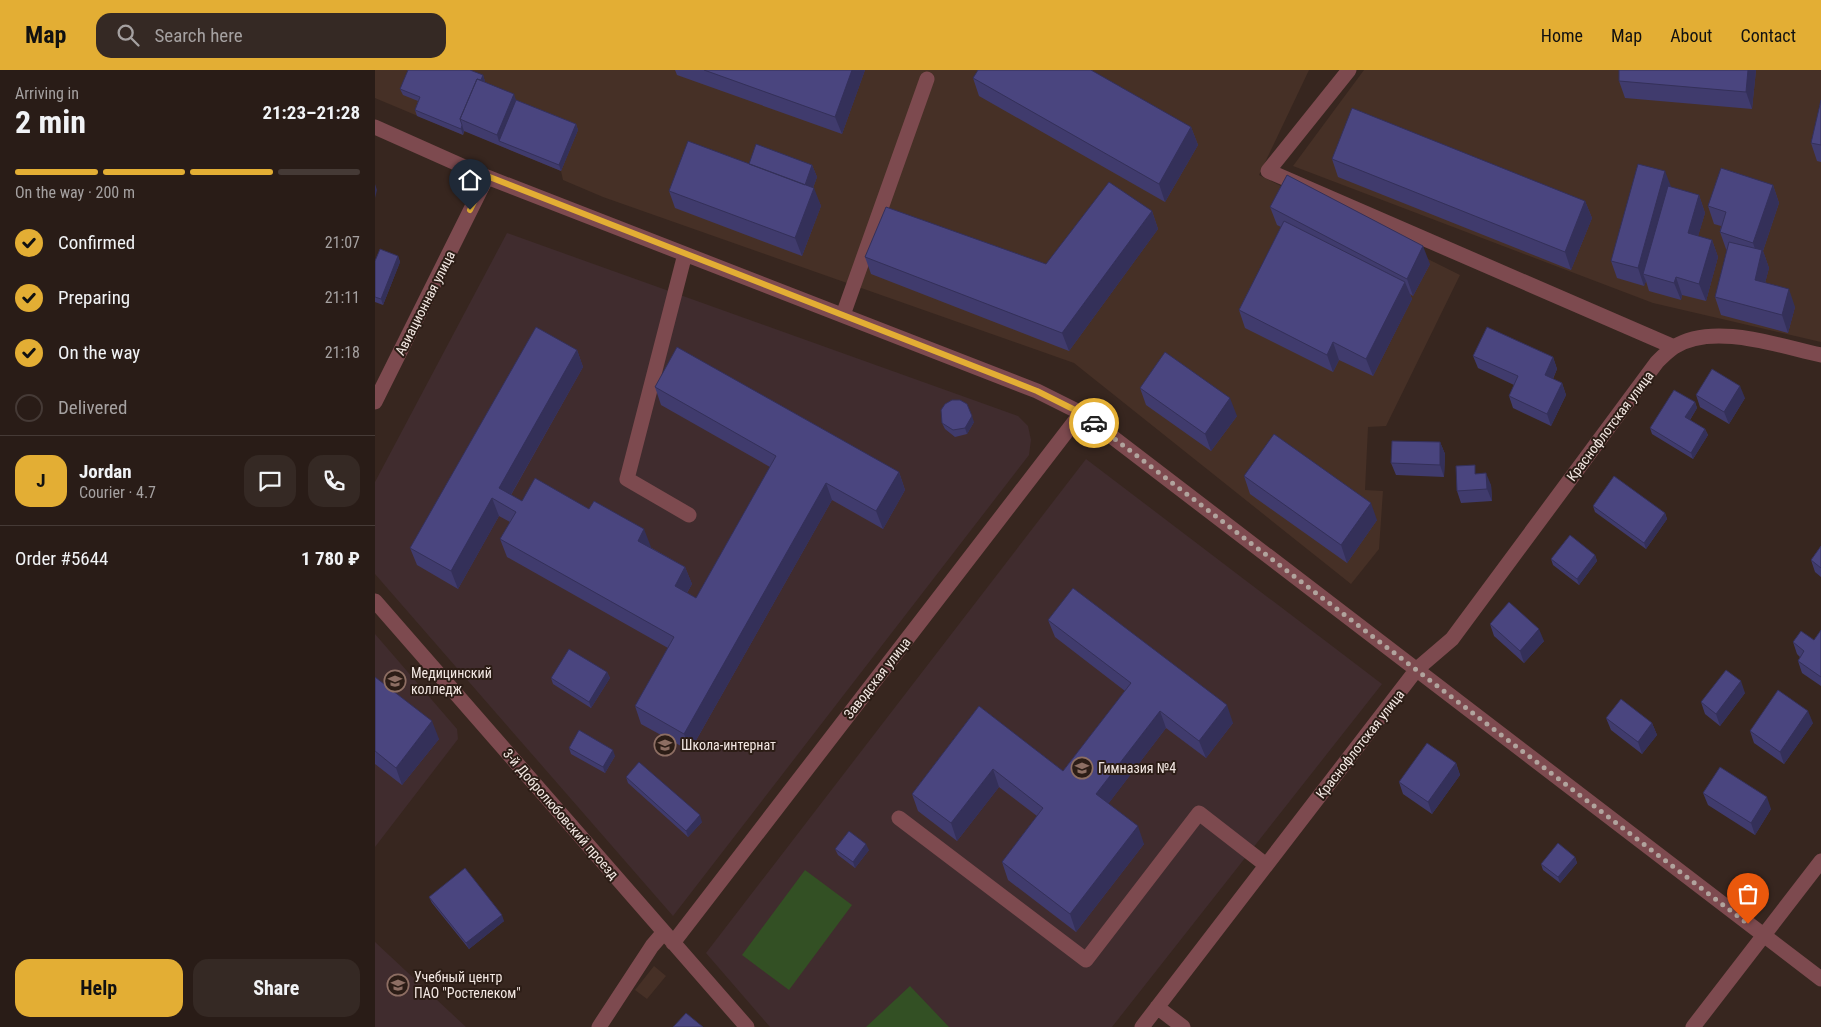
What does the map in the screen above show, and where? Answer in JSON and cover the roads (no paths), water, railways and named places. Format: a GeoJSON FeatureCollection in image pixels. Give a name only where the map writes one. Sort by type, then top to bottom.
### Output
{"type":"FeatureCollection","features":[{"type":"Feature","properties":{"kind":"street"},"geometry":{"type":"LineString","coordinates":[[1349,70],[1265,169],[1674,347],[1691,339],[1720,334],[1821,354]]}},
{"type":"Feature","properties":{"kind":"street"},"geometry":{"type":"LineString","coordinates":[[843,315],[927,78]]}},
{"type":"Feature","properties":{"kind":"street"},"geometry":{"type":"LineString","coordinates":[[375,127],[487,176],[1037,391],[1081,413],[1821,979]]}},
{"type":"Feature","properties":{"kind":"street","name":"Авиационная улица"},"geometry":{"type":"LineString","coordinates":[[375,402],[487,176]]}},
{"type":"Feature","properties":{"kind":"street"},"geometry":{"type":"LineString","coordinates":[[685,254],[627,479],[689,515]]}},
{"type":"Feature","properties":{"kind":"street","name":"Краснофлотская улица"},"geometry":{"type":"LineString","coordinates":[[1142,1027],[1417,669],[1452,639],[1657,362],[1674,347]]}},
{"type":"Feature","properties":{"kind":"street","name":"Заводская улица"},"geometry":{"type":"LineString","coordinates":[[599,1027],[652,946],[669,937],[1081,413]]}},
{"type":"Feature","properties":{"kind":"street","name":"3-й Добролюбовский проезд"},"geometry":{"type":"LineString","coordinates":[[375,601],[747,1027]]}},
{"type":"Feature","properties":{"kind":"street"},"geometry":{"type":"LineString","coordinates":[[899,818],[1085,960],[1199,813],[1266,865]]}},
{"type":"Feature","properties":{"kind":"street"},"geometry":{"type":"LineString","coordinates":[[1693,1027],[1821,861]]}},
{"type":"Feature","properties":{"kind":"street"},"geometry":{"type":"LineString","coordinates":[[1157,1007],[1183,1027]]}},
{"type":"Feature","properties":{"kind":"place","name":"Медицинский колледж"},"geometry":{"type":"Point","coordinates":[395,681]}},
{"type":"Feature","properties":{"kind":"place","name":"Школа-интернат"},"geometry":{"type":"Point","coordinates":[665,745]}},
{"type":"Feature","properties":{"kind":"place","name":"Гимназия №4"},"geometry":{"type":"Point","coordinates":[1082,768]}},
{"type":"Feature","properties":{"kind":"place","name":"Учебный центр ПАО \"Ростелеком\""},"geometry":{"type":"Point","coordinates":[398,985]}}]}
